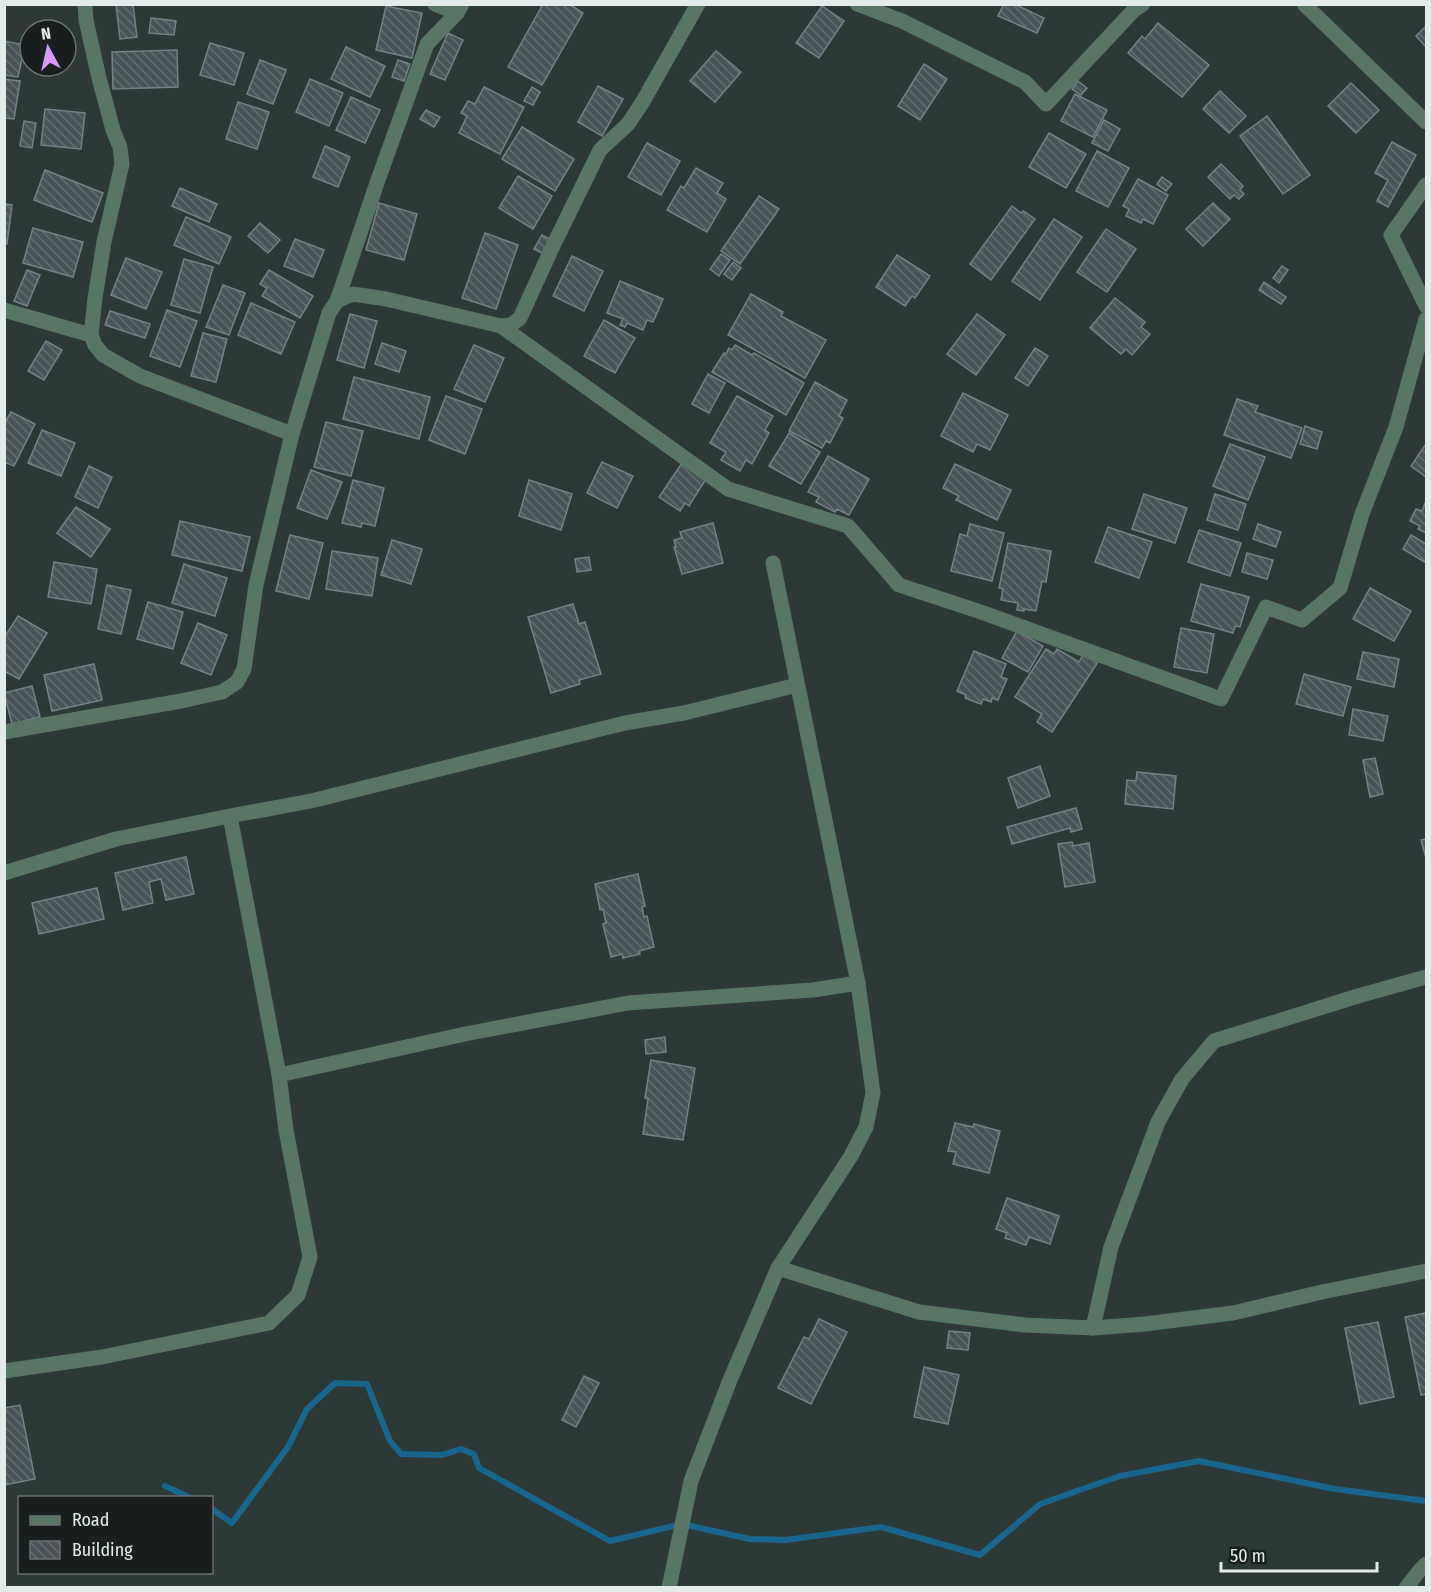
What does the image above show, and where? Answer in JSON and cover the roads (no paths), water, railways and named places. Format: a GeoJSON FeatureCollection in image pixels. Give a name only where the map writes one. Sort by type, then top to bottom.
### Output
{"type":"FeatureCollection","features":[{"type":"Feature","properties":{"kind":"street"},"geometry":{"type":"LineString","coordinates":[[85,4],[91,43],[113,130],[120,147],[122,164],[104,242],[91,335],[95,345],[103,355],[140,376],[292,434]]}},
{"type":"Feature","properties":{"kind":"street"},"geometry":{"type":"LineString","coordinates":[[435,4],[459,9]]}},
{"type":"Feature","properties":{"kind":"street"},"geometry":{"type":"LineString","coordinates":[[337,301],[353,294],[386,299],[501,326],[512,325],[520,318],[600,150],[628,124],[698,4]]}},
{"type":"Feature","properties":{"kind":"street"},"geometry":{"type":"LineString","coordinates":[[857,4],[902,21],[1024,82],[1047,104],[1134,10],[1143,4]]}},
{"type":"Feature","properties":{"kind":"street"},"geometry":{"type":"LineString","coordinates":[[1304,4],[1426,122]]}},
{"type":"Feature","properties":{"kind":"street"},"geometry":{"type":"LineString","coordinates":[[4,732],[181,701],[222,692],[237,682],[244,669],[256,585],[292,434],[329,314],[337,301],[427,44],[459,9]]}},
{"type":"Feature","properties":{"kind":"street"},"geometry":{"type":"LineString","coordinates":[[1426,185],[1391,235],[1426,306]]}},
{"type":"Feature","properties":{"kind":"street"},"geometry":{"type":"LineString","coordinates":[[4,310],[91,335]]}},
{"type":"Feature","properties":{"kind":"street"},"geometry":{"type":"LineString","coordinates":[[501,326],[728,489],[848,526],[899,585],[981,612],[1221,699],[1266,607],[1302,620],[1340,588],[1362,514],[1396,427],[1426,319]]}},
{"type":"Feature","properties":{"kind":"street"},"geometry":{"type":"LineString","coordinates":[[669,1587],[691,1481],[730,1380],[778,1268],[851,1156],[866,1126],[873,1093],[858,983],[773,563]]}},
{"type":"Feature","properties":{"kind":"street"},"geometry":{"type":"LineString","coordinates":[[4,873],[116,839],[311,801],[625,723],[684,713],[797,685]]}},
{"type":"Feature","properties":{"kind":"street"},"geometry":{"type":"LineString","coordinates":[[4,1371],[102,1357],[269,1323],[298,1295],[310,1257],[286,1130],[279,1075],[230,816]]}},
{"type":"Feature","properties":{"kind":"street"},"geometry":{"type":"LineString","coordinates":[[1093,1328],[1110,1247],[1158,1122],[1182,1078],[1214,1041],[1426,977]]}},
{"type":"Feature","properties":{"kind":"street"},"geometry":{"type":"LineString","coordinates":[[279,1075],[465,1034],[628,1003],[813,990],[858,983]]}},
{"type":"Feature","properties":{"kind":"street"},"geometry":{"type":"LineString","coordinates":[[778,1268],[919,1312],[1025,1325],[1093,1328],[1233,1313],[1426,1271]]}},
{"type":"Feature","properties":{"kind":"street"},"geometry":{"type":"LineString","coordinates":[[1406,1587],[1426,1564]]}},
{"type":"Feature","properties":{"kind":"waterway"},"geometry":{"type":"LineString","coordinates":[[213,1510],[232,1523],[288,1447],[307,1409],[335,1383],[367,1384],[390,1441],[401,1454],[442,1455],[461,1449],[474,1454],[479,1468],[610,1541],[682,1524],[750,1539],[786,1540],[881,1527],[980,1555],[1040,1504],[1120,1476],[1199,1461],[1335,1489],[1426,1501]]}},
{"type":"Feature","properties":{"kind":"waterway"},"geometry":{"type":"LineString","coordinates":[[165,1486],[187,1496]]}}]}
